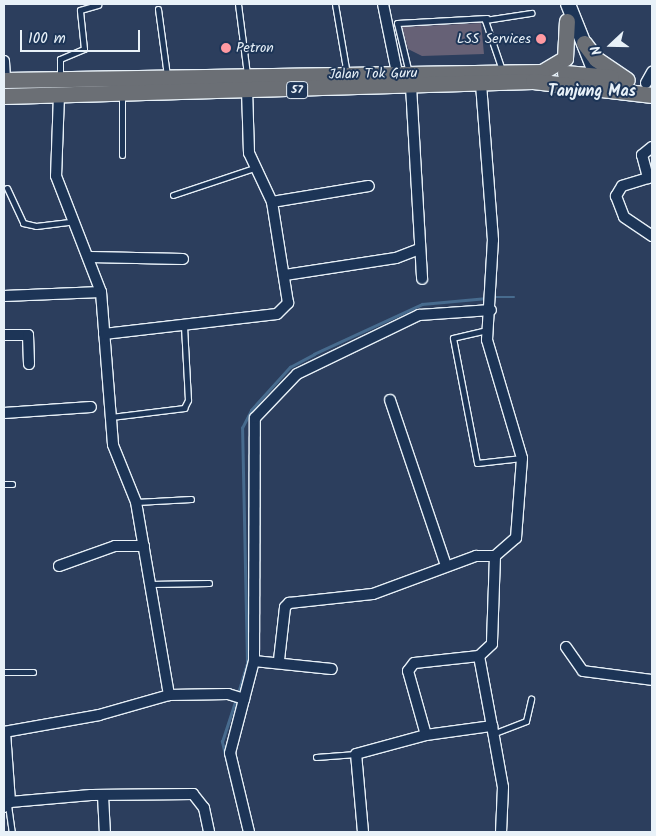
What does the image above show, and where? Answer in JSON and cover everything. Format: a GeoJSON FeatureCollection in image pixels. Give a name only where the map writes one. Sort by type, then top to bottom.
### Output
{"type":"FeatureCollection","features":[{"type":"Feature","properties":{"kind":"main road"},"geometry":{"type":"LineString","coordinates":[[560,4],[594,80]]}},
{"type":"Feature","properties":{"kind":"main road"},"geometry":{"type":"LineString","coordinates":[[568,4],[584,42],[594,80]]}},
{"type":"Feature","properties":{"kind":"main road"},"geometry":{"type":"LineString","coordinates":[[542,72],[565,58],[567,21]]}},
{"type":"Feature","properties":{"kind":"main road"},"geometry":{"type":"LineString","coordinates":[[584,42],[596,59],[628,80]]}},
{"type":"Feature","properties":{"kind":"main road","name":"Jalan Tok Guru"},"geometry":{"type":"LineString","coordinates":[[60,87],[122,93],[248,84],[502,71],[542,72],[594,80],[651,84]]}},
{"type":"Feature","properties":{"kind":"main road","name":"Jalan Tok Guru"},"geometry":{"type":"LineString","coordinates":[[4,96],[60,87],[167,79],[248,84],[347,74],[481,83],[628,80],[651,84]]}},
{"type":"Feature","properties":{"kind":"main road"},"geometry":{"type":"LineString","coordinates":[[4,82],[60,87]]}},
{"type":"Feature","properties":{"kind":"street"},"geometry":{"type":"LineString","coordinates":[[382,4],[405,77],[422,279]]}},
{"type":"Feature","properties":{"kind":"street"},"geometry":{"type":"LineString","coordinates":[[4,61],[4,82]]}},
{"type":"Feature","properties":{"kind":"street"},"geometry":{"type":"LineString","coordinates":[[279,660],[285,607],[289,603],[360,597],[446,565],[476,556],[495,556],[516,538],[522,458],[487,330],[494,283],[481,83]]}},
{"type":"Feature","properties":{"kind":"street"},"geometry":{"type":"LineString","coordinates":[[104,334],[277,314],[288,303],[272,202],[254,168],[248,84]]}},
{"type":"Feature","properties":{"kind":"street"},"geometry":{"type":"LineString","coordinates":[[60,87],[56,176],[90,256],[101,292],[116,456],[136,502],[169,695]]}},
{"type":"Feature","properties":{"kind":"street"},"geometry":{"type":"LineString","coordinates":[[652,147],[642,155],[648,178],[622,186],[616,196],[624,217],[652,236]]}},
{"type":"Feature","properties":{"kind":"street"},"geometry":{"type":"LineString","coordinates":[[272,202],[369,186]]}},
{"type":"Feature","properties":{"kind":"street"},"geometry":{"type":"LineString","coordinates":[[285,275],[396,258],[419,249]]}},
{"type":"Feature","properties":{"kind":"street"},"geometry":{"type":"LineString","coordinates":[[90,256],[183,260]]}},
{"type":"Feature","properties":{"kind":"street"},"geometry":{"type":"LineString","coordinates":[[4,296],[101,292]]}},
{"type":"Feature","properties":{"kind":"street"},"geometry":{"type":"LineString","coordinates":[[249,832],[230,753],[239,697],[254,661],[252,432],[262,408],[297,374],[419,315],[491,309]]}},
{"type":"Feature","properties":{"kind":"street"},"geometry":{"type":"LineString","coordinates":[[4,336],[28,335],[30,364]]}},
{"type":"Feature","properties":{"kind":"street"},"geometry":{"type":"LineString","coordinates":[[390,400],[446,565]]}},
{"type":"Feature","properties":{"kind":"street"},"geometry":{"type":"LineString","coordinates":[[4,413],[92,407]]}},
{"type":"Feature","properties":{"kind":"street"},"geometry":{"type":"LineString","coordinates":[[59,566],[115,546],[144,546]]}},
{"type":"Feature","properties":{"kind":"street"},"geometry":{"type":"LineString","coordinates":[[426,734],[408,671],[410,664],[479,656],[492,644],[495,556]]}},
{"type":"Feature","properties":{"kind":"street"},"geometry":{"type":"LineString","coordinates":[[566,647],[583,671],[652,680]]}},
{"type":"Feature","properties":{"kind":"street"},"geometry":{"type":"LineString","coordinates":[[479,656],[503,787],[501,832]]}},
{"type":"Feature","properties":{"kind":"street"},"geometry":{"type":"LineString","coordinates":[[254,661],[279,660],[332,670]]}},
{"type":"Feature","properties":{"kind":"street"},"geometry":{"type":"LineString","coordinates":[[209,832],[200,799],[193,794],[103,796],[7,805],[4,732],[90,717],[169,695],[239,697]]}},
{"type":"Feature","properties":{"kind":"street"},"geometry":{"type":"LineString","coordinates":[[363,832],[356,754],[426,734],[493,730]]}},
{"type":"Feature","properties":{"kind":"street"},"geometry":{"type":"LineString","coordinates":[[103,796],[105,832]]}},
{"type":"Feature","properties":{"kind":"lane"},"geometry":{"type":"LineString","coordinates":[[238,4],[248,84]]}},
{"type":"Feature","properties":{"kind":"lane"},"geometry":{"type":"LineString","coordinates":[[335,4],[347,74]]}},
{"type":"Feature","properties":{"kind":"lane"},"geometry":{"type":"LineString","coordinates":[[60,87],[60,59],[84,49],[80,10],[98,5]]}},
{"type":"Feature","properties":{"kind":"lane"},"geometry":{"type":"LineString","coordinates":[[158,9],[167,79]]}},
{"type":"Feature","properties":{"kind":"lane"},"geometry":{"type":"LineString","coordinates":[[405,77],[398,23],[487,18],[530,13]]}},
{"type":"Feature","properties":{"kind":"lane"},"geometry":{"type":"LineString","coordinates":[[487,18],[484,24],[502,71]]}},
{"type":"Feature","properties":{"kind":"lane"},"geometry":{"type":"LineString","coordinates":[[122,93],[122,155]]}},
{"type":"Feature","properties":{"kind":"lane"},"geometry":{"type":"LineString","coordinates":[[173,195],[254,168]]}},
{"type":"Feature","properties":{"kind":"lane"},"geometry":{"type":"LineString","coordinates":[[7,188],[23,223],[36,226],[75,221]]}},
{"type":"Feature","properties":{"kind":"lane"},"geometry":{"type":"LineString","coordinates":[[111,417],[184,408],[188,400],[184,326]]}},
{"type":"Feature","properties":{"kind":"lane"},"geometry":{"type":"LineString","coordinates":[[487,330],[453,338],[477,463],[522,458]]}},
{"type":"Feature","properties":{"kind":"lane"},"geometry":{"type":"LineString","coordinates":[[4,484],[12,484]]}},
{"type":"Feature","properties":{"kind":"lane"},"geometry":{"type":"LineString","coordinates":[[136,502],[191,499]]}},
{"type":"Feature","properties":{"kind":"lane"},"geometry":{"type":"LineString","coordinates":[[150,584],[209,583]]}},
{"type":"Feature","properties":{"kind":"lane"},"geometry":{"type":"LineString","coordinates":[[4,672],[33,672]]}},
{"type":"Feature","properties":{"kind":"lane"},"geometry":{"type":"LineString","coordinates":[[493,730],[526,721],[531,699]]}},
{"type":"Feature","properties":{"kind":"lane"},"geometry":{"type":"LineString","coordinates":[[316,757],[356,754]]}},
{"type":"Feature","properties":{"kind":"lane"},"geometry":{"type":"LineString","coordinates":[[7,805],[12,832]]}},
{"type":"Feature","properties":{"kind":"building"},"geometry":{"type":"Polygon","coordinates":[[[481,23],[484,54],[422,56],[408,49],[402,27],[481,23]]]}},
{"type":"Feature","properties":{"kind":"waterway"},"geometry":{"type":"LineString","coordinates":[[493,297],[514,297]]}},
{"type":"Feature","properties":{"kind":"waterway"},"geometry":{"type":"LineString","coordinates":[[238,693],[247,663],[242,428],[251,410],[290,367],[314,354],[422,304],[487,298]]}},
{"type":"Feature","properties":{"kind":"waterway"},"geometry":{"type":"LineString","coordinates":[[235,797],[222,742],[236,699]]}},
{"type":"Feature","properties":{"kind":"place","name":"LSS Services"},"geometry":{"type":"Point","coordinates":[541,39]}},
{"type":"Feature","properties":{"kind":"place","name":"Petron"},"geometry":{"type":"Point","coordinates":[226,48]}},
{"type":"Feature","properties":{"kind":"district","name":"Tanjung Mas"},"geometry":{"type":"Point","coordinates":[592,92]}}]}
